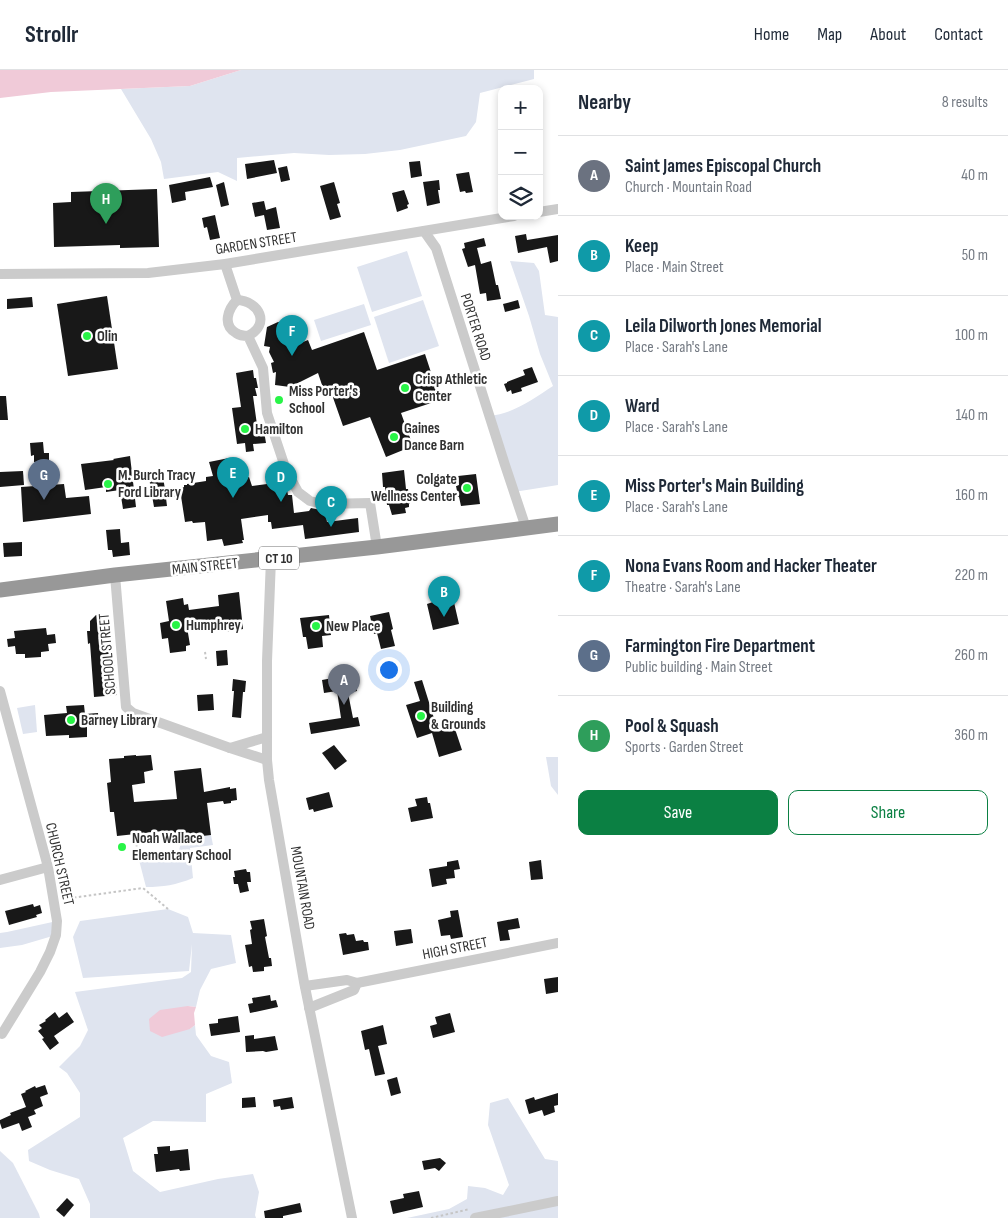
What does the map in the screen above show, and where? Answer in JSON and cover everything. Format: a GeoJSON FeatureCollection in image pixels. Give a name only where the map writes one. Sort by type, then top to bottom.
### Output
{"type":"FeatureCollection","features":[{"type":"Feature","properties":{"kind":"highway","name":"MAIN STREET"},"geometry":{"type":"LineString","coordinates":[[0,590],[115,575],[377,547],[558,524]]}},
{"type":"Feature","properties":{"kind":"street"},"geometry":{"type":"LineString","coordinates":[[543,211],[558,209]]}},
{"type":"Feature","properties":{"kind":"street","name":"GARDEN STREET"},"geometry":{"type":"LineString","coordinates":[[0,274],[148,272],[225,264],[498,219]]}},
{"type":"Feature","properties":{"kind":"street"},"geometry":{"type":"LineString","coordinates":[[436,248],[443,228]]}},
{"type":"Feature","properties":{"kind":"street","name":"PORTER ROAD"},"geometry":{"type":"LineString","coordinates":[[424,231],[436,248],[526,528]]}},
{"type":"Feature","properties":{"kind":"street"},"geometry":{"type":"LineString","coordinates":[[225,264],[237,300]]}},
{"type":"Feature","properties":{"kind":"street"},"geometry":{"type":"LineString","coordinates":[[237,300],[246,301],[254,306],[259,313],[261,322],[257,331],[248,336],[237,334],[231,328],[228,321],[228,314],[232,305],[237,300]]}},
{"type":"Feature","properties":{"kind":"street"},"geometry":{"type":"LineString","coordinates":[[248,336],[263,368],[267,413],[286,470],[298,492],[310,501],[323,504],[370,503],[377,547]]}},
{"type":"Feature","properties":{"kind":"street","name":"MOUNTAIN ROAD"},"geometry":{"type":"LineString","coordinates":[[271,559],[267,661],[267,760],[269,780],[309,1008],[352,1218]]}},
{"type":"Feature","properties":{"kind":"street","name":"SCHOOL STREET"},"geometry":{"type":"LineString","coordinates":[[115,575],[126,707],[133,713],[267,760]]}},
{"type":"Feature","properties":{"kind":"street","name":"CHURCH STREET"},"geometry":{"type":"LineString","coordinates":[[0,691],[48,867],[57,921],[56,936],[50,952],[2,1034]]}},
{"type":"Feature","properties":{"kind":"street"},"geometry":{"type":"LineString","coordinates":[[230,748],[267,737]]}},
{"type":"Feature","properties":{"kind":"street"},"geometry":{"type":"LineString","coordinates":[[0,880],[48,867]]}},
{"type":"Feature","properties":{"kind":"street","name":"HIGH STREET"},"geometry":{"type":"LineString","coordinates":[[305,986],[347,980],[357,983],[558,943]]}},
{"type":"Feature","properties":{"kind":"street","name":"HIGH STREET"},"geometry":{"type":"LineString","coordinates":[[309,1008],[354,990],[357,983]]}},
{"type":"Feature","properties":{"kind":"street"},"geometry":{"type":"LineString","coordinates":[[475,1218],[558,1200]]}},
{"type":"Feature","properties":{"kind":"path"},"geometry":{"type":"LineString","coordinates":[[205,652],[206,660]]}},
{"type":"Feature","properties":{"kind":"path"},"geometry":{"type":"LineString","coordinates":[[136,839],[138,858]]}},
{"type":"Feature","properties":{"kind":"path"},"geometry":{"type":"LineString","coordinates":[[61,900],[143,888],[168,909]]}},
{"type":"Feature","properties":{"kind":"shaded area"},"geometry":{"type":"Polygon","coordinates":[[[0,70],[241,70],[190,86],[51,92],[0,98],[0,70]]]}},
{"type":"Feature","properties":{"kind":"shaded area"},"geometry":{"type":"Polygon","coordinates":[[[241,70],[534,70],[534,79],[511,85],[498,85],[498,88],[480,93],[476,122],[466,136],[400,150],[365,154],[329,155],[294,153],[237,158],[237,181],[218,172],[164,179],[161,162],[151,139],[121,89],[190,86],[241,70]]]}},
{"type":"Feature","properties":{"kind":"shaded area"},"geometry":{"type":"Polygon","coordinates":[[[407,251],[422,296],[372,312],[357,267],[407,251]]]}},
{"type":"Feature","properties":{"kind":"shaded area"},"geometry":{"type":"Polygon","coordinates":[[[510,261],[534,263],[539,271],[545,315],[558,317],[558,485],[514,492],[489,416],[515,409],[553,386],[540,354],[510,261]]]}},
{"type":"Feature","properties":{"kind":"shaded area"},"geometry":{"type":"Polygon","coordinates":[[[423,300],[439,346],[389,363],[374,317],[423,300]]]}},
{"type":"Feature","properties":{"kind":"shaded area"},"geometry":{"type":"Polygon","coordinates":[[[364,304],[371,325],[321,341],[314,320],[364,304]]]}},
{"type":"Feature","properties":{"kind":"shaded area"},"geometry":{"type":"Polygon","coordinates":[[[35,705],[37,732],[23,734],[17,708],[35,705]]]}},
{"type":"Feature","properties":{"kind":"shaded area"},"geometry":{"type":"Polygon","coordinates":[[[546,757],[558,757],[558,795],[551,786],[546,757]]]}},
{"type":"Feature","properties":{"kind":"shaded area"},"geometry":{"type":"Polygon","coordinates":[[[211,835],[213,845],[190,848],[193,878],[170,885],[146,887],[139,860],[169,851],[179,851],[185,838],[211,835]]]}},
{"type":"Feature","properties":{"kind":"shaded area"},"geometry":{"type":"Polygon","coordinates":[[[168,909],[188,917],[193,933],[231,935],[236,963],[211,969],[200,990],[196,1007],[188,1006],[190,1029],[195,1025],[196,1035],[211,1056],[229,1062],[232,1083],[206,1094],[206,1122],[153,1121],[123,1138],[133,1171],[160,1192],[218,1179],[253,1174],[259,1192],[256,1218],[90,1218],[90,1204],[79,1179],[29,1161],[28,1150],[80,1117],[80,1093],[67,1073],[59,1067],[80,1046],[88,1030],[75,992],[182,978],[191,972],[192,944],[189,971],[83,978],[73,937],[80,921],[168,909]]]}},
{"type":"Feature","properties":{"kind":"shaded area"},"geometry":{"type":"Polygon","coordinates":[[[57,921],[56,935],[22,945],[0,948],[0,933],[57,921]]]}},
{"type":"Feature","properties":{"kind":"shaded area"},"geometry":{"type":"Polygon","coordinates":[[[188,1006],[196,1007],[194,1013],[195,1025],[190,1029],[162,1037],[150,1031],[149,1019],[160,1010],[188,1006]]]}},
{"type":"Feature","properties":{"kind":"shaded area"},"geometry":{"type":"Polygon","coordinates":[[[508,1098],[545,1159],[558,1161],[558,1218],[407,1218],[449,1209],[467,1199],[468,1186],[485,1188],[503,1195],[509,1185],[488,1125],[490,1103],[508,1098]]]}},
{"type":"Feature","properties":{"kind":"shaded area"},"geometry":{"type":"Polygon","coordinates":[[[0,1151],[13,1163],[40,1218],[0,1218],[0,1151]]]}},
{"type":"Feature","properties":{"kind":"building"},"geometry":{"type":"Polygon","coordinates":[[[274,160],[277,173],[247,179],[245,164],[274,160]]]}},
{"type":"Feature","properties":{"kind":"building"},"geometry":{"type":"Polygon","coordinates":[[[420,161],[422,176],[411,178],[409,162],[420,161]]]}},
{"type":"Feature","properties":{"kind":"building"},"geometry":{"type":"Polygon","coordinates":[[[287,166],[290,180],[281,182],[278,168],[287,166]]]}},
{"type":"Feature","properties":{"kind":"building"},"geometry":{"type":"Polygon","coordinates":[[[469,172],[473,192],[460,192],[456,174],[469,172]]]}},
{"type":"Feature","properties":{"kind":"building"},"geometry":{"type":"Polygon","coordinates":[[[210,177],[213,187],[185,192],[186,200],[172,203],[169,185],[210,177]]]}},
{"type":"Feature","properties":{"kind":"building"},"geometry":{"type":"Polygon","coordinates":[[[439,180],[440,203],[427,206],[423,182],[439,180]]]}},
{"type":"Feature","properties":{"kind":"building"},"geometry":{"type":"Polygon","coordinates":[[[224,182],[229,205],[221,207],[216,185],[224,182]]]}},
{"type":"Feature","properties":{"kind":"building"},"geometry":{"type":"Polygon","coordinates":[[[334,182],[340,203],[337,204],[341,217],[330,220],[320,186],[334,182]]]}},
{"type":"Feature","properties":{"kind":"building"},"geometry":{"type":"Polygon","coordinates":[[[157,189],[159,247],[120,248],[120,245],[54,247],[53,203],[71,202],[71,192],[157,189]]]}},
{"type":"Feature","properties":{"kind":"building"},"geometry":{"type":"Polygon","coordinates":[[[404,190],[409,204],[407,205],[408,208],[397,212],[392,193],[404,190]]]}},
{"type":"Feature","properties":{"kind":"building"},"geometry":{"type":"Polygon","coordinates":[[[264,201],[266,210],[276,207],[280,228],[267,230],[264,215],[255,217],[252,203],[264,201]]]}},
{"type":"Feature","properties":{"kind":"building"},"geometry":{"type":"Polygon","coordinates":[[[215,215],[220,238],[210,240],[207,227],[204,228],[202,218],[215,215]]]}},
{"type":"Feature","properties":{"kind":"building"},"geometry":{"type":"Polygon","coordinates":[[[526,234],[527,240],[558,235],[558,261],[550,263],[547,247],[518,253],[515,236],[526,234]]]}},
{"type":"Feature","properties":{"kind":"building"},"geometry":{"type":"Polygon","coordinates":[[[484,238],[486,246],[477,248],[481,264],[491,261],[501,299],[487,301],[486,293],[480,294],[475,265],[468,267],[462,249],[465,248],[464,243],[484,238]]]}},
{"type":"Feature","properties":{"kind":"building","name":"Olin"},"geometry":{"type":"Polygon","coordinates":[[[107,296],[118,369],[68,376],[57,304],[107,296]]]}},
{"type":"Feature","properties":{"kind":"building"},"geometry":{"type":"Polygon","coordinates":[[[32,297],[33,307],[7,309],[7,299],[32,297]]]}},
{"type":"Feature","properties":{"kind":"building"},"geometry":{"type":"Polygon","coordinates":[[[518,300],[520,308],[505,312],[503,304],[518,300]]]}},
{"type":"Feature","properties":{"kind":"building"},"geometry":{"type":"Polygon","coordinates":[[[278,322],[291,323],[303,342],[308,340],[312,350],[364,332],[377,370],[425,354],[440,400],[401,413],[413,446],[386,457],[370,417],[343,426],[330,389],[324,391],[318,373],[290,387],[275,385],[276,372],[273,373],[271,363],[274,362],[269,352],[270,347],[264,346],[267,327],[278,322]]]}},
{"type":"Feature","properties":{"kind":"building"},"geometry":{"type":"Polygon","coordinates":[[[532,367],[538,382],[521,388],[522,391],[512,394],[511,390],[507,392],[504,384],[525,375],[523,370],[532,367]]]}},
{"type":"Feature","properties":{"kind":"building","name":"Hamilton"},"geometry":{"type":"Polygon","coordinates":[[[253,370],[258,388],[255,388],[257,396],[253,396],[258,432],[264,431],[266,443],[253,444],[254,451],[246,452],[245,443],[237,444],[232,408],[241,407],[236,373],[253,370]]]}},
{"type":"Feature","properties":{"kind":"building"},"geometry":{"type":"Polygon","coordinates":[[[0,396],[6,396],[8,420],[0,420],[0,396]]]}},
{"type":"Feature","properties":{"kind":"building"},"geometry":{"type":"Polygon","coordinates":[[[43,442],[44,453],[49,453],[49,461],[34,462],[34,455],[31,456],[30,443],[43,442]]]}},
{"type":"Feature","properties":{"kind":"building","name":"M. Burch Tracy Ford Library"},"geometry":{"type":"Polygon","coordinates":[[[130,456],[136,507],[123,509],[120,490],[106,492],[106,487],[85,490],[81,464],[130,456]]]}},
{"type":"Feature","properties":{"kind":"building"},"geometry":{"type":"Polygon","coordinates":[[[229,458],[232,466],[244,464],[246,478],[249,477],[252,486],[267,484],[266,477],[281,475],[288,495],[292,495],[294,513],[309,511],[311,508],[325,511],[327,522],[358,518],[359,532],[305,539],[303,525],[272,529],[271,522],[268,522],[268,515],[241,519],[243,543],[224,546],[222,539],[207,541],[205,522],[185,522],[181,496],[166,498],[167,506],[154,507],[149,478],[163,476],[165,490],[180,489],[184,485],[206,481],[206,477],[213,476],[209,462],[229,458]]]}},
{"type":"Feature","properties":{"kind":"building"},"geometry":{"type":"Polygon","coordinates":[[[404,470],[410,503],[409,507],[405,508],[406,513],[392,515],[389,505],[387,505],[382,473],[404,470]]]}},
{"type":"Feature","properties":{"kind":"building"},"geometry":{"type":"Polygon","coordinates":[[[23,471],[24,485],[0,487],[0,472],[23,471]]]}},
{"type":"Feature","properties":{"kind":"building","name":"Colgate Wellness Center"},"geometry":{"type":"Polygon","coordinates":[[[476,474],[480,504],[461,506],[459,497],[457,497],[456,486],[459,485],[458,476],[476,474]]]}},
{"type":"Feature","properties":{"kind":"building"},"geometry":{"type":"Polygon","coordinates":[[[64,484],[66,498],[89,496],[91,514],[23,522],[21,487],[64,484]]]}},
{"type":"Feature","properties":{"kind":"building"},"geometry":{"type":"Polygon","coordinates":[[[120,529],[121,543],[129,542],[130,555],[113,557],[112,550],[108,550],[106,530],[120,529]]]}},
{"type":"Feature","properties":{"kind":"building"},"geometry":{"type":"Polygon","coordinates":[[[22,542],[22,556],[4,557],[3,543],[22,542]]]}},
{"type":"Feature","properties":{"kind":"building"},"geometry":{"type":"Polygon","coordinates":[[[239,592],[243,629],[225,632],[224,623],[187,627],[190,645],[186,646],[186,651],[170,653],[168,638],[162,639],[160,623],[169,621],[166,601],[183,598],[184,605],[188,604],[189,610],[219,606],[218,595],[239,592]]]}},
{"type":"Feature","properties":{"kind":"building"},"geometry":{"type":"Polygon","coordinates":[[[446,598],[453,598],[459,624],[433,630],[427,604],[446,598]]]}},
{"type":"Feature","properties":{"kind":"building"},"geometry":{"type":"Polygon","coordinates":[[[389,612],[395,646],[381,649],[377,633],[374,634],[370,616],[389,612]]]}},
{"type":"Feature","properties":{"kind":"building"},"geometry":{"type":"Polygon","coordinates":[[[96,615],[100,615],[108,620],[110,654],[113,654],[117,695],[94,697],[90,643],[88,644],[87,631],[90,631],[90,621],[96,615]]]}},
{"type":"Feature","properties":{"kind":"building","name":"New Place"},"geometry":{"type":"Polygon","coordinates":[[[329,615],[331,635],[322,636],[323,647],[308,649],[306,637],[303,637],[300,618],[329,615]]]}},
{"type":"Feature","properties":{"kind":"building"},"geometry":{"type":"Polygon","coordinates":[[[46,628],[47,635],[55,634],[56,643],[48,644],[49,651],[41,652],[41,657],[25,658],[25,654],[16,654],[15,646],[8,647],[7,639],[15,638],[14,631],[46,628]]]}},
{"type":"Feature","properties":{"kind":"building"},"geometry":{"type":"Polygon","coordinates":[[[227,650],[228,665],[217,666],[216,651],[227,650]]]}},
{"type":"Feature","properties":{"kind":"building"},"geometry":{"type":"Polygon","coordinates":[[[354,674],[357,691],[348,693],[353,718],[358,717],[360,726],[311,734],[309,723],[341,718],[337,691],[324,693],[322,680],[354,674]]]}},
{"type":"Feature","properties":{"kind":"building"},"geometry":{"type":"Polygon","coordinates":[[[233,679],[246,681],[241,718],[232,717],[233,679]]]}},
{"type":"Feature","properties":{"kind":"building","name":"Building & Grounds"},"geometry":{"type":"Polygon","coordinates":[[[422,680],[438,731],[454,726],[462,750],[439,757],[432,733],[417,738],[406,705],[420,701],[414,682],[422,680]]]}},
{"type":"Feature","properties":{"kind":"building"},"geometry":{"type":"Polygon","coordinates":[[[213,694],[214,710],[198,711],[197,695],[213,694]]]}},
{"type":"Feature","properties":{"kind":"building","name":"Barney Library"},"geometry":{"type":"Polygon","coordinates":[[[84,705],[85,714],[98,713],[99,725],[87,726],[87,737],[69,738],[69,735],[46,736],[44,715],[67,713],[66,706],[84,705]]]}},
{"type":"Feature","properties":{"kind":"building"},"geometry":{"type":"Polygon","coordinates":[[[334,745],[347,761],[335,770],[322,753],[334,745]]]}},
{"type":"Feature","properties":{"kind":"building"},"geometry":{"type":"Polygon","coordinates":[[[151,755],[153,770],[144,772],[145,783],[132,785],[134,802],[177,799],[174,771],[201,768],[204,792],[230,787],[230,789],[236,788],[237,800],[224,804],[223,801],[207,803],[211,835],[178,839],[178,835],[163,837],[163,831],[117,836],[114,812],[110,812],[107,783],[111,782],[109,759],[151,755]]]}},
{"type":"Feature","properties":{"kind":"building"},"geometry":{"type":"Polygon","coordinates":[[[329,792],[333,807],[314,812],[313,809],[309,810],[306,798],[329,792]]]}},
{"type":"Feature","properties":{"kind":"building"},"geometry":{"type":"Polygon","coordinates":[[[427,797],[433,818],[411,822],[408,808],[417,806],[415,799],[427,797]]]}},
{"type":"Feature","properties":{"kind":"building"},"geometry":{"type":"Polygon","coordinates":[[[458,860],[460,869],[454,870],[455,878],[446,879],[447,884],[432,887],[429,869],[447,866],[447,862],[458,860]]]}},
{"type":"Feature","properties":{"kind":"building"},"geometry":{"type":"Polygon","coordinates":[[[541,860],[543,879],[531,880],[529,862],[541,860]]]}},
{"type":"Feature","properties":{"kind":"building"},"geometry":{"type":"Polygon","coordinates":[[[246,869],[247,872],[250,872],[251,882],[247,882],[249,891],[240,893],[238,884],[234,884],[234,871],[246,869]]]}},
{"type":"Feature","properties":{"kind":"building"},"geometry":{"type":"Polygon","coordinates":[[[33,904],[34,907],[40,905],[42,913],[36,915],[37,917],[9,925],[5,911],[33,904]]]}},
{"type":"Feature","properties":{"kind":"building"},"geometry":{"type":"Polygon","coordinates":[[[458,910],[463,937],[451,939],[450,935],[441,936],[438,920],[451,917],[450,911],[458,910]]]}},
{"type":"Feature","properties":{"kind":"building"},"geometry":{"type":"Polygon","coordinates":[[[518,918],[520,928],[508,930],[510,940],[500,941],[497,922],[518,918]]]}},
{"type":"Feature","properties":{"kind":"building"},"geometry":{"type":"Polygon","coordinates":[[[264,919],[267,936],[265,937],[272,966],[264,967],[264,971],[253,972],[252,966],[249,967],[245,945],[252,944],[250,921],[264,919]]]}},
{"type":"Feature","properties":{"kind":"building"},"geometry":{"type":"Polygon","coordinates":[[[411,929],[413,943],[396,946],[394,931],[411,929]]]}},
{"type":"Feature","properties":{"kind":"building"},"geometry":{"type":"Polygon","coordinates":[[[346,933],[347,935],[354,934],[356,941],[363,940],[368,942],[369,950],[343,955],[339,934],[346,933]]]}},
{"type":"Feature","properties":{"kind":"building"},"geometry":{"type":"Polygon","coordinates":[[[558,977],[558,992],[546,994],[544,979],[558,977]]]}},
{"type":"Feature","properties":{"kind":"building"},"geometry":{"type":"Polygon","coordinates":[[[270,995],[271,1001],[276,1000],[278,1007],[250,1013],[248,1004],[253,1003],[252,998],[270,995]]]}},
{"type":"Feature","properties":{"kind":"building"},"geometry":{"type":"Polygon","coordinates":[[[55,1012],[59,1018],[67,1012],[74,1022],[54,1036],[59,1043],[50,1050],[38,1031],[42,1028],[39,1025],[55,1012]]]}},
{"type":"Feature","properties":{"kind":"building"},"geometry":{"type":"Polygon","coordinates":[[[450,1013],[455,1032],[433,1038],[430,1026],[437,1024],[435,1017],[450,1013]]]}},
{"type":"Feature","properties":{"kind":"building"},"geometry":{"type":"Polygon","coordinates":[[[238,1016],[240,1032],[211,1036],[209,1024],[218,1023],[218,1019],[238,1016]]]}},
{"type":"Feature","properties":{"kind":"building"},"geometry":{"type":"Polygon","coordinates":[[[383,1025],[387,1044],[378,1046],[385,1074],[375,1076],[369,1049],[365,1050],[361,1031],[383,1025]]]}},
{"type":"Feature","properties":{"kind":"building"},"geometry":{"type":"Polygon","coordinates":[[[254,1035],[254,1039],[275,1036],[278,1050],[246,1052],[245,1036],[254,1035]]]}},
{"type":"Feature","properties":{"kind":"building"},"geometry":{"type":"Polygon","coordinates":[[[397,1077],[401,1093],[391,1096],[387,1080],[397,1077]]]}},
{"type":"Feature","properties":{"kind":"building"},"geometry":{"type":"Polygon","coordinates":[[[45,1085],[48,1094],[40,1097],[43,1106],[34,1110],[36,1114],[28,1117],[32,1127],[22,1131],[19,1123],[2,1129],[0,1120],[11,1115],[10,1113],[26,1107],[21,1094],[35,1086],[36,1088],[45,1085]]]}},
{"type":"Feature","properties":{"kind":"building"},"geometry":{"type":"Polygon","coordinates":[[[558,1093],[558,1105],[554,1106],[555,1112],[544,1116],[542,1110],[529,1114],[525,1100],[534,1097],[535,1100],[558,1093]]]}},
{"type":"Feature","properties":{"kind":"building"},"geometry":{"type":"Polygon","coordinates":[[[255,1097],[256,1107],[242,1108],[242,1098],[255,1097]]]}},
{"type":"Feature","properties":{"kind":"building"},"geometry":{"type":"Polygon","coordinates":[[[292,1097],[294,1108],[281,1110],[280,1106],[274,1107],[273,1100],[292,1097]]]}},
{"type":"Feature","properties":{"kind":"building"},"geometry":{"type":"Polygon","coordinates":[[[170,1146],[170,1151],[188,1149],[190,1170],[180,1171],[179,1169],[156,1172],[154,1154],[158,1154],[157,1147],[170,1146]]]}},
{"type":"Feature","properties":{"kind":"building"},"geometry":{"type":"Polygon","coordinates":[[[440,1158],[446,1163],[439,1171],[435,1168],[424,1170],[422,1161],[440,1158]]]}},
{"type":"Feature","properties":{"kind":"building"},"geometry":{"type":"Polygon","coordinates":[[[419,1191],[423,1207],[393,1214],[390,1201],[404,1198],[403,1194],[419,1191]]]}},
{"type":"Feature","properties":{"kind":"building"},"geometry":{"type":"Polygon","coordinates":[[[67,1198],[74,1205],[64,1217],[56,1210],[67,1198]]]}},
{"type":"Feature","properties":{"kind":"building"},"geometry":{"type":"Polygon","coordinates":[[[300,1203],[302,1212],[283,1216],[283,1218],[265,1218],[264,1211],[300,1203]]]}},
{"type":"Feature","properties":{"kind":"place","name":"Pool & Squash"},"geometry":{"type":"Point","coordinates":[106,224]}},
{"type":"Feature","properties":{"kind":"place","name":"Olin"},"geometry":{"type":"Point","coordinates":[87,336]}},
{"type":"Feature","properties":{"kind":"place","name":"Nona Evans Room and Hacker Theater"},"geometry":{"type":"Point","coordinates":[292,356]}},
{"type":"Feature","properties":{"kind":"place","name":"Crisp Athletic Center"},"geometry":{"type":"Point","coordinates":[405,388]}},
{"type":"Feature","properties":{"kind":"place","name":"Miss Porter's School"},"geometry":{"type":"Point","coordinates":[279,400]}},
{"type":"Feature","properties":{"kind":"place","name":"Hamilton"},"geometry":{"type":"Point","coordinates":[245,429]}},
{"type":"Feature","properties":{"kind":"place","name":"Gaines Dance Barn"},"geometry":{"type":"Point","coordinates":[394,437]}},
{"type":"Feature","properties":{"kind":"place","name":"M. Burch Tracy Ford Library"},"geometry":{"type":"Point","coordinates":[108,484]}},
{"type":"Feature","properties":{"kind":"place","name":"Colgate Wellness Center"},"geometry":{"type":"Point","coordinates":[467,488]}},
{"type":"Feature","properties":{"kind":"place","name":"Miss Porter's Main Building"},"geometry":{"type":"Point","coordinates":[233,498]}},
{"type":"Feature","properties":{"kind":"place","name":"Farmington Fire Department"},"geometry":{"type":"Point","coordinates":[44,500]}},
{"type":"Feature","properties":{"kind":"place","name":"Ward"},"geometry":{"type":"Point","coordinates":[281,502]}},
{"type":"Feature","properties":{"kind":"place","name":"Leila Dilworth Jones Memorial"},"geometry":{"type":"Point","coordinates":[331,527]}},
{"type":"Feature","properties":{"kind":"place","name":"Keep"},"geometry":{"type":"Point","coordinates":[444,617]}},
{"type":"Feature","properties":{"kind":"place","name":"Humphrey"},"geometry":{"type":"Point","coordinates":[176,625]}},
{"type":"Feature","properties":{"kind":"place","name":"New Place"},"geometry":{"type":"Point","coordinates":[316,626]}},
{"type":"Feature","properties":{"kind":"place","name":"Saint James Episcopal Church"},"geometry":{"type":"Point","coordinates":[344,705]}},
{"type":"Feature","properties":{"kind":"place","name":"Building & Grounds"},"geometry":{"type":"Point","coordinates":[421,716]}},
{"type":"Feature","properties":{"kind":"place","name":"Barney Library"},"geometry":{"type":"Point","coordinates":[71,720]}},
{"type":"Feature","properties":{"kind":"place","name":"Noah Wallace Elementary School"},"geometry":{"type":"Point","coordinates":[122,847]}}]}
